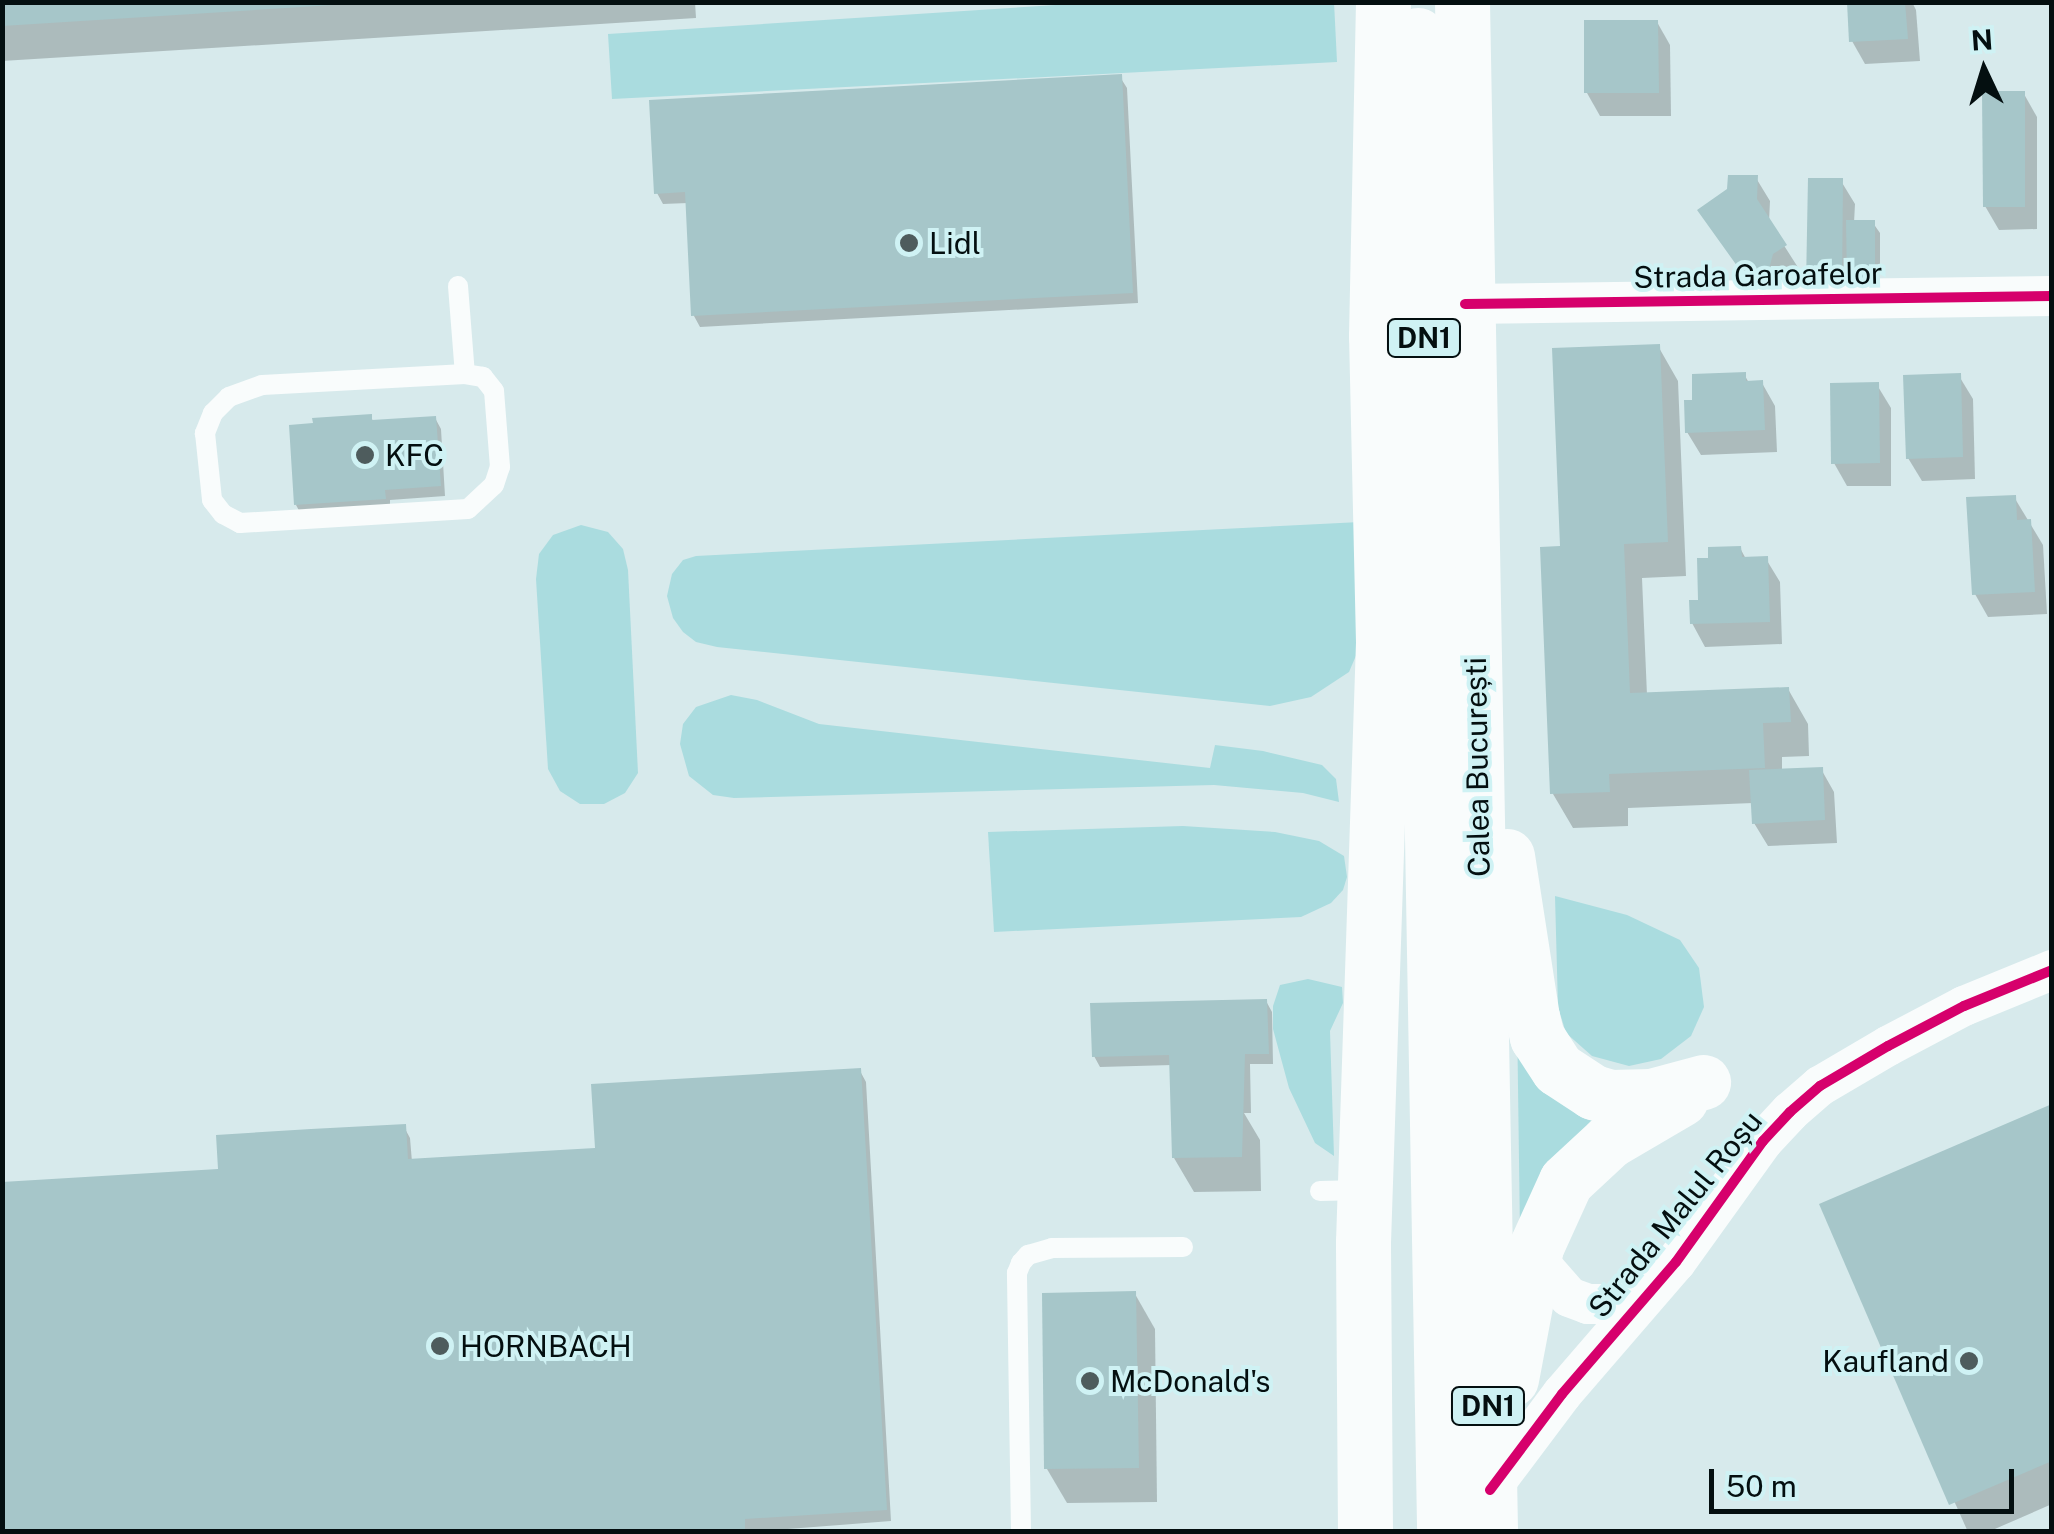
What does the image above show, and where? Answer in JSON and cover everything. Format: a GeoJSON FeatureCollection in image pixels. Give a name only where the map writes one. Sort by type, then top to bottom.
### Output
{"type":"FeatureCollection","features":[{"type":"Feature","properties":{"kind":"highway"},"geometry":{"type":"LineString","coordinates":[[1365,1532],[1343,1190],[1372,886],[1382,708],[1376,336],[1383,2]]}},
{"type":"Feature","properties":{"kind":"highway","name":"Calea București"},"geometry":{"type":"LineString","coordinates":[[1417,2],[1444,1532]]}},
{"type":"Feature","properties":{"kind":"highway","name":"Calea București"},"geometry":{"type":"LineString","coordinates":[[1462,2],[1490,1511]]}},
{"type":"Feature","properties":{"kind":"highway"},"geometry":{"type":"LineString","coordinates":[[1475,672],[1532,1017],[1546,1054],[1574,1082],[1611,1097],[1651,1096],[1703,1082],[1583,1162],[1553,1203],[1536,1247],[1490,1511]]}},
{"type":"Feature","properties":{"kind":"street","name":"Strada Garoafelor"},"geometry":{"type":"LineString","coordinates":[[1465,304],[2052,296]]}},
{"type":"Feature","properties":{"kind":"street","name":"Strada Malul Roșu"},"geometry":{"type":"LineString","coordinates":[[1490,1511],[1640,1298],[1676,1262],[1763,1142],[1820,1086],[1964,1006],[2052,970]]}},
{"type":"Feature","properties":{"kind":"street","name":"Strada Malul Roșu"},"geometry":{"type":"LineString","coordinates":[[1536,1247],[1554,1284],[1570,1297],[1612,1304],[1640,1298]]}},
{"type":"Feature","properties":{"kind":"lane"},"geometry":{"type":"LineString","coordinates":[[458,286],[466,374]]}},
{"type":"Feature","properties":{"kind":"lane"},"geometry":{"type":"LineString","coordinates":[[466,374],[483,376],[494,392],[500,466],[494,485],[468,509],[240,524],[223,514],[212,500],[205,434],[213,413],[230,397],[262,385],[466,374]]}},
{"type":"Feature","properties":{"kind":"lane"},"geometry":{"type":"LineString","coordinates":[[1021,1532],[1017,1273],[1021,1264],[1028,1256],[1052,1248],[1183,1246]]}},
{"type":"Feature","properties":{"kind":"shaded area"},"geometry":{"type":"Polygon","coordinates":[[[1103,2],[1334,2],[1337,62],[612,99],[608,34],[1103,2]]]}},
{"type":"Feature","properties":{"kind":"shaded area"},"geometry":{"type":"Polygon","coordinates":[[[1360,522],[1358,651],[1349,672],[1311,697],[1270,706],[717,647],[696,642],[683,632],[673,618],[667,596],[672,574],[683,560],[696,556],[1360,522]]]}},
{"type":"Feature","properties":{"kind":"shaded area"},"geometry":{"type":"Polygon","coordinates":[[[581,525],[608,532],[623,549],[628,570],[638,773],[625,793],[604,804],[580,804],[560,791],[548,769],[536,579],[539,554],[553,535],[581,525]]]}},
{"type":"Feature","properties":{"kind":"shaded area"},"geometry":{"type":"Polygon","coordinates":[[[731,695],[757,700],[819,724],[1210,768],[1215,745],[1263,751],[1322,765],[1336,779],[1339,802],[1303,793],[1214,785],[734,798],[713,795],[689,776],[680,744],[683,724],[696,707],[731,695]]]}},
{"type":"Feature","properties":{"kind":"shaded area"},"geometry":{"type":"Polygon","coordinates":[[[1183,826],[1275,832],[1319,841],[1344,856],[1347,877],[1343,890],[1331,903],[1301,917],[994,932],[988,832],[1183,826]]]}},
{"type":"Feature","properties":{"kind":"shaded area"},"geometry":{"type":"Polygon","coordinates":[[[1555,896],[1627,915],[1680,940],[1699,968],[1704,1007],[1691,1036],[1661,1059],[1629,1066],[1592,1056],[1566,1033],[1558,1007],[1555,896]]]}},
{"type":"Feature","properties":{"kind":"shaded area"},"geometry":{"type":"Polygon","coordinates":[[[1308,979],[1342,987],[1343,1003],[1330,1031],[1334,1156],[1315,1143],[1289,1088],[1273,1029],[1273,1006],[1280,985],[1308,979]]]}},
{"type":"Feature","properties":{"kind":"shaded area"},"geometry":{"type":"Polygon","coordinates":[[[1517,1012],[1620,1116],[1520,1234],[1517,1012]]]}},
{"type":"Feature","properties":{"kind":"building"},"geometry":{"type":"Polygon","coordinates":[[[2,2],[333,2],[333,5],[2,26],[2,2]]]}},
{"type":"Feature","properties":{"kind":"building"},"geometry":{"type":"Polygon","coordinates":[[[1847,2],[1905,2],[1908,39],[1849,42],[1847,2]]]}},
{"type":"Feature","properties":{"kind":"building"},"geometry":{"type":"Polygon","coordinates":[[[1584,20],[1658,20],[1659,93],[1584,93],[1584,20]]]}},
{"type":"Feature","properties":{"kind":"building","name":"Lidl"},"geometry":{"type":"Polygon","coordinates":[[[1122,74],[1133,293],[691,316],[685,192],[654,194],[649,100],[1122,74]]]}},
{"type":"Feature","properties":{"kind":"building"},"geometry":{"type":"Polygon","coordinates":[[[1982,91],[2025,91],[2025,207],[1983,207],[1982,91]]]}},
{"type":"Feature","properties":{"kind":"building"},"geometry":{"type":"Polygon","coordinates":[[[1728,175],[1758,175],[1757,199],[1787,245],[1773,254],[1769,269],[1759,276],[1745,277],[1697,210],[1727,189],[1728,175]]]}},
{"type":"Feature","properties":{"kind":"building"},"geometry":{"type":"Polygon","coordinates":[[[1808,178],[1843,178],[1842,286],[1806,285],[1808,178]]]}},
{"type":"Feature","properties":{"kind":"building"},"geometry":{"type":"Polygon","coordinates":[[[1846,220],[1875,220],[1875,283],[1847,283],[1846,220]]]}},
{"type":"Feature","properties":{"kind":"building"},"geometry":{"type":"Polygon","coordinates":[[[1660,344],[1668,542],[1624,544],[1630,693],[1789,687],[1791,722],[1763,723],[1765,768],[1609,774],[1610,792],[1550,794],[1540,547],[1560,546],[1552,348],[1660,344]]]}},
{"type":"Feature","properties":{"kind":"building"},"geometry":{"type":"Polygon","coordinates":[[[1746,372],[1746,381],[1763,380],[1765,430],[1685,433],[1684,400],[1692,400],[1692,374],[1746,372]]]}},
{"type":"Feature","properties":{"kind":"building"},"geometry":{"type":"Polygon","coordinates":[[[1961,373],[1963,457],[1906,459],[1903,375],[1961,373]]]}},
{"type":"Feature","properties":{"kind":"building"},"geometry":{"type":"Polygon","coordinates":[[[1879,382],[1880,463],[1831,464],[1830,383],[1879,382]]]}},
{"type":"Feature","properties":{"kind":"building","name":"KFC"},"geometry":{"type":"Polygon","coordinates":[[[372,414],[372,420],[436,416],[441,486],[385,490],[386,499],[294,505],[289,425],[313,423],[312,418],[372,414]]]}},
{"type":"Feature","properties":{"kind":"building"},"geometry":{"type":"Polygon","coordinates":[[[2016,495],[2017,520],[2031,519],[2035,592],[1972,595],[1966,497],[2016,495]]]}},
{"type":"Feature","properties":{"kind":"building"},"geometry":{"type":"Polygon","coordinates":[[[1741,546],[1742,557],[1768,556],[1770,622],[1690,624],[1689,600],[1698,600],[1697,558],[1708,558],[1708,547],[1741,546]]]}},
{"type":"Feature","properties":{"kind":"building"},"geometry":{"type":"Polygon","coordinates":[[[1823,767],[1825,820],[1752,824],[1749,770],[1823,767]]]}},
{"type":"Feature","properties":{"kind":"building"},"geometry":{"type":"Polygon","coordinates":[[[1267,999],[1269,1054],[1245,1054],[1242,1157],[1172,1158],[1169,1055],[1092,1057],[1090,1003],[1267,999]]]}},
{"type":"Feature","properties":{"kind":"building","name":"HORNBACH"},"geometry":{"type":"Polygon","coordinates":[[[861,1068],[887,1510],[745,1519],[745,1532],[2,1532],[2,1182],[218,1169],[216,1135],[311,1129],[406,1124],[408,1159],[595,1148],[591,1084],[861,1068]]]}},
{"type":"Feature","properties":{"kind":"building","name":"Kaufland"},"geometry":{"type":"Polygon","coordinates":[[[2052,1104],[2052,1461],[1949,1505],[1819,1204],[2052,1104]]]}},
{"type":"Feature","properties":{"kind":"building","name":"McDonald's"},"geometry":{"type":"Polygon","coordinates":[[[1136,1291],[1139,1468],[1044,1469],[1042,1293],[1136,1291]]]}},
{"type":"Feature","properties":{"kind":"cycle path"},"geometry":{"type":"LineString","coordinates":[[1465,304],[2052,296]]}},
{"type":"Feature","properties":{"kind":"cycle path"},"geometry":{"type":"LineString","coordinates":[[1490,1490],[1562,1394],[1676,1262],[1763,1141],[1790,1112],[1820,1086],[1888,1046],[1964,1006],[2052,970]]}},
{"type":"Feature","properties":{"kind":"place","name":"Lidl"},"geometry":{"type":"Point","coordinates":[909,243]}},
{"type":"Feature","properties":{"kind":"place","name":"KFC"},"geometry":{"type":"Point","coordinates":[365,455]}},
{"type":"Feature","properties":{"kind":"place","name":"HORNBACH"},"geometry":{"type":"Point","coordinates":[440,1346]}},
{"type":"Feature","properties":{"kind":"place","name":"Kaufland"},"geometry":{"type":"Point","coordinates":[1969,1361]}},
{"type":"Feature","properties":{"kind":"place","name":"McDonald's"},"geometry":{"type":"Point","coordinates":[1090,1381]}}]}
